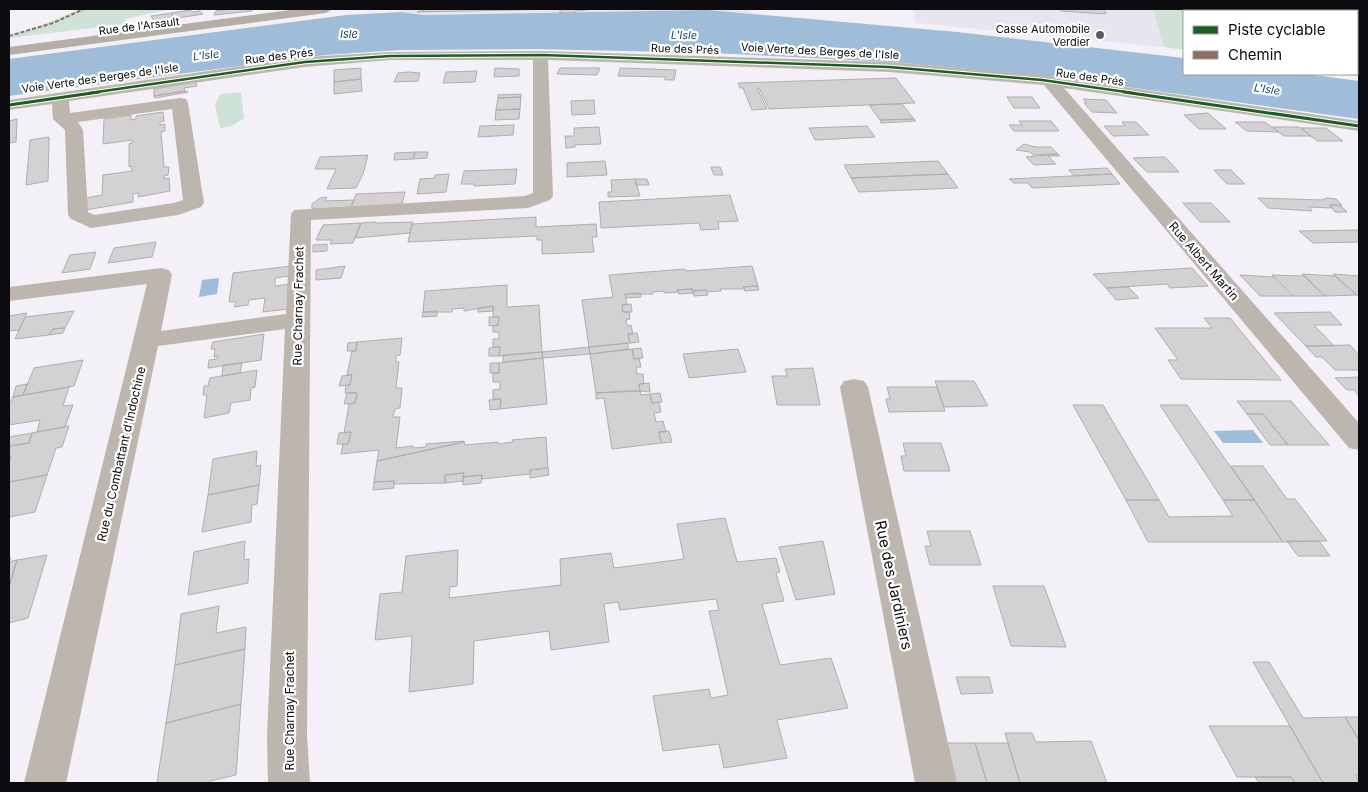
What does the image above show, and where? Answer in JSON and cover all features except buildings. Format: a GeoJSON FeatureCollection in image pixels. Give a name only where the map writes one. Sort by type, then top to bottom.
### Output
{"type":"FeatureCollection","features":[{"type":"Feature","properties":{"kind":"main road","name":"Rue de l'Arsault"},"geometry":{"type":"LineString","coordinates":[[9,42],[158,24],[174,26],[300,9]]}},
{"type":"Feature","properties":{"kind":"main road"},"geometry":{"type":"LineString","coordinates":[[9,51],[180,25],[208,25],[326,9]]}},
{"type":"Feature","properties":{"kind":"street","name":"Rue des Prés"},"geometry":{"type":"LineString","coordinates":[[9,105],[304,62],[390,56],[543,55],[879,66],[1049,81],[1359,126]]}},
{"type":"Feature","properties":{"kind":"street","name":"Rue Charnay Frachet"},"geometry":{"type":"LineString","coordinates":[[290,783],[287,736],[300,214],[528,202],[543,196],[540,60],[543,55]]}},
{"type":"Feature","properties":{"kind":"street","name":"Rue Albert Martin"},"geometry":{"type":"LineString","coordinates":[[1049,81],[1359,441]]}},
{"type":"Feature","properties":{"kind":"street"},"geometry":{"type":"LineString","coordinates":[[62,97],[60,102],[62,118],[74,130],[78,215],[91,222],[178,209],[194,204],[180,104],[62,118]]}},
{"type":"Feature","properties":{"kind":"street","name":"Rue du Combattant d'Indochine"},"geometry":{"type":"LineString","coordinates":[[9,294],[161,275],[45,783]]}},
{"type":"Feature","properties":{"kind":"street"},"geometry":{"type":"LineString","coordinates":[[147,340],[298,320]]}},
{"type":"Feature","properties":{"kind":"street","name":"Rue des Jardiniers"},"geometry":{"type":"LineString","coordinates":[[854,387],[936,783]]}},
{"type":"Feature","properties":{"kind":"shaded area"},"geometry":{"type":"Polygon","coordinates":[[[400,9],[748,9],[755,14],[706,10],[423,15],[400,12],[400,9]]]}},
{"type":"Feature","properties":{"kind":"shaded area","name":"Casse Automobile Verdier"},"geometry":{"type":"Polygon","coordinates":[[[914,9],[1153,9],[1164,47],[915,23],[914,9]]]}},
{"type":"Feature","properties":{"kind":"green space"},"geometry":{"type":"Polygon","coordinates":[[[80,9],[170,9],[126,19],[125,24],[10,38],[9,35],[35,28],[80,9]]]}},
{"type":"Feature","properties":{"kind":"green space"},"geometry":{"type":"Polygon","coordinates":[[[1153,9],[1359,9],[1359,76],[1352,75],[1358,75],[1358,10],[1183,10],[1183,50],[1164,47],[1153,9]]]}},
{"type":"Feature","properties":{"kind":"green space"},"geometry":{"type":"Polygon","coordinates":[[[241,92],[244,118],[232,126],[220,128],[215,105],[220,94],[241,92]]]}},
{"type":"Feature","properties":{"kind":"water"},"geometry":{"type":"Polygon","coordinates":[[[707,10],[957,32],[1183,58],[1183,75],[1314,75],[1359,81],[1359,119],[1047,76],[891,62],[713,53],[535,49],[400,50],[325,55],[9,96],[9,59],[346,15],[400,12],[423,15],[707,10]]]}},
{"type":"Feature","properties":{"kind":"water"},"geometry":{"type":"Polygon","coordinates":[[[219,278],[217,294],[199,297],[202,280],[219,278]]]}},
{"type":"Feature","properties":{"kind":"water"},"geometry":{"type":"Polygon","coordinates":[[[1253,430],[1263,443],[1223,443],[1214,431],[1253,430]]]}},
{"type":"Feature","properties":{"kind":"marked path"},"geometry":{"type":"LineString","coordinates":[[9,36],[53,23],[84,9]]}},
{"type":"Feature","properties":{"kind":"cycle path","name":"Voie Verte des Berges de l'Isle"},"geometry":{"type":"LineString","coordinates":[[9,105],[305,62],[390,56],[543,55],[889,67],[1042,80],[1359,126]]}},
{"type":"Feature","properties":{"kind":"place","name":"Casse Automobile Verdier"},"geometry":{"type":"Point","coordinates":[1100,35]}},
{"type":"Feature","properties":{"kind":"water label","name":"Isle"},"geometry":{"type":"Point","coordinates":[349,34]}},
{"type":"Feature","properties":{"kind":"water label","name":"L'Isle"},"geometry":{"type":"Point","coordinates":[684,35]}},
{"type":"Feature","properties":{"kind":"water label","name":"L'Isle"},"geometry":{"type":"Point","coordinates":[206,55]}},
{"type":"Feature","properties":{"kind":"water label","name":"L'Isle"},"geometry":{"type":"Point","coordinates":[1267,89]}}]}
